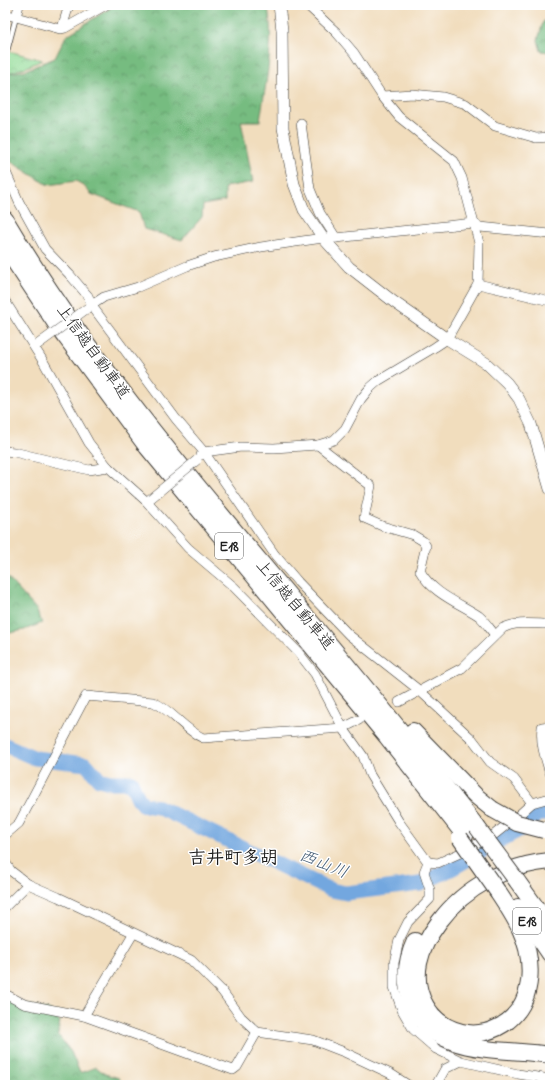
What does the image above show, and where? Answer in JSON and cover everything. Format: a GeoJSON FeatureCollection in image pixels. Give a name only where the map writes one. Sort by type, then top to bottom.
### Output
{"type":"FeatureCollection","features":[{"type":"Feature","properties":{"kind":"highway","name":"上信越自動車道"},"geometry":{"type":"LineString","coordinates":[[5,219],[42,278],[99,361],[193,481],[398,727],[467,834]]}},
{"type":"Feature","properties":{"kind":"highway","name":"上信越自動車道"},"geometry":{"type":"LineString","coordinates":[[5,247],[60,330],[143,442],[467,834],[507,887],[550,954]]}},
{"type":"Feature","properties":{"kind":"highway"},"geometry":{"type":"LineString","coordinates":[[306,616],[476,796],[492,809],[517,822],[547,830]]}},
{"type":"Feature","properties":{"kind":"highway"},"geometry":{"type":"LineString","coordinates":[[550,850],[525,854],[494,865],[474,876],[451,892],[436,909],[420,932],[413,946],[408,962],[407,976],[408,992],[420,1019],[430,1029],[442,1037],[473,1048],[550,1055]]}},
{"type":"Feature","properties":{"kind":"highway"},"geometry":{"type":"LineString","coordinates":[[507,887],[529,961],[530,977],[526,994],[521,1006],[512,1017],[502,1025],[490,1031],[476,1033],[463,1032],[450,1028],[438,1021],[429,1011],[419,988],[419,962],[430,935],[451,907],[477,886],[506,871],[550,861]]}},
{"type":"Feature","properties":{"kind":"highway","name":"上信越自動車道"},"geometry":{"type":"LineString","coordinates":[[507,887],[550,928]]}},
{"type":"Feature","properties":{"kind":"street"},"geometry":{"type":"LineString","coordinates":[[16,17],[19,5]]}},
{"type":"Feature","properties":{"kind":"street"},"geometry":{"type":"LineString","coordinates":[[62,28],[69,5]]}},
{"type":"Feature","properties":{"kind":"street"},"geometry":{"type":"LineString","coordinates":[[5,14],[65,28],[106,5]]}},
{"type":"Feature","properties":{"kind":"street"},"geometry":{"type":"LineString","coordinates":[[279,5],[282,30],[283,128],[294,184],[304,210],[322,238],[349,267],[394,302],[446,339],[486,363],[497,372],[519,398],[532,424],[550,489]]}},
{"type":"Feature","properties":{"kind":"street"},"geometry":{"type":"LineString","coordinates":[[148,500],[197,460],[204,452],[241,447],[274,448],[318,445],[334,440],[345,429],[361,399],[374,384],[435,348],[446,339],[478,284],[479,243],[462,178],[454,161],[399,117],[382,96],[354,53],[336,32],[307,5]]}},
{"type":"Feature","properties":{"kind":"street"},"geometry":{"type":"LineString","coordinates":[[382,96],[412,94],[443,97],[466,104],[495,126],[536,138],[550,137]]}},
{"type":"Feature","properties":{"kind":"street"},"geometry":{"type":"LineString","coordinates":[[301,123],[310,189],[320,213],[336,238]]}},
{"type":"Feature","properties":{"kind":"street"},"geometry":{"type":"LineString","coordinates":[[5,170],[19,202],[44,249],[70,275],[88,296],[90,306],[176,419],[204,452],[275,555],[298,582],[349,635],[420,690],[473,740],[490,762],[514,779],[532,802]]}},
{"type":"Feature","properties":{"kind":"street"},"geometry":{"type":"LineString","coordinates":[[35,346],[104,297],[138,287],[187,266],[214,257],[261,246],[322,238],[336,238],[473,223],[480,227],[550,234]]}},
{"type":"Feature","properties":{"kind":"street"},"geometry":{"type":"LineString","coordinates":[[478,284],[550,301]]}},
{"type":"Feature","properties":{"kind":"street"},"geometry":{"type":"LineString","coordinates":[[5,301],[35,346],[89,443],[108,467],[148,500],[188,548],[234,587],[298,652],[315,674],[343,728],[363,756],[370,775],[399,822],[428,862],[438,863],[458,854],[495,834],[520,814],[532,802],[550,798]]}},
{"type":"Feature","properties":{"kind":"street"},"geometry":{"type":"LineString","coordinates":[[318,445],[371,486],[364,518],[382,526],[413,535],[423,541],[426,546],[420,571],[425,581],[480,617],[496,635]]}},
{"type":"Feature","properties":{"kind":"street"},"geometry":{"type":"LineString","coordinates":[[5,451],[89,470],[108,467]]}},
{"type":"Feature","properties":{"kind":"street"},"geometry":{"type":"LineString","coordinates":[[399,702],[462,668],[503,628],[509,625],[519,624],[550,624]]}},
{"type":"Feature","properties":{"kind":"street"},"geometry":{"type":"LineString","coordinates":[[5,835],[19,823],[86,696],[153,702],[163,706],[192,733],[203,738],[343,728],[359,720]]}},
{"type":"Feature","properties":{"kind":"street"},"geometry":{"type":"LineString","coordinates":[[550,726],[542,727],[541,738],[543,752],[550,773]]}},
{"type":"Feature","properties":{"kind":"street"},"geometry":{"type":"LineString","coordinates":[[5,862],[11,871],[28,884],[191,960],[222,991],[241,1017],[257,1032],[314,1040],[391,1074],[408,1085]]}},
{"type":"Feature","properties":{"kind":"street"},"geometry":{"type":"LineString","coordinates":[[428,862],[424,872],[430,890],[430,899],[408,922],[399,940],[394,963],[394,987],[402,1010],[413,1029],[436,1049],[461,1061],[518,1074],[550,1079]]}},
{"type":"Feature","properties":{"kind":"street"},"geometry":{"type":"LineString","coordinates":[[5,906],[28,884]]}},
{"type":"Feature","properties":{"kind":"street"},"geometry":{"type":"LineString","coordinates":[[84,1016],[133,934]]}},
{"type":"Feature","properties":{"kind":"street"},"geometry":{"type":"LineString","coordinates":[[5,994],[24,1004],[84,1016],[233,1070],[237,1066],[257,1032]]}},
{"type":"Feature","properties":{"kind":"street"},"geometry":{"type":"LineString","coordinates":[[436,1085],[445,1069],[461,1061]]}},
{"type":"Feature","properties":{"kind":"lane"},"geometry":{"type":"LineString","coordinates":[[7,51],[16,17]]}},
{"type":"Feature","properties":{"kind":"green space"},"geometry":{"type":"Polygon","coordinates":[[[115,5],[267,5],[270,47],[260,121],[241,121],[253,182],[225,187],[225,201],[203,205],[202,217],[182,240],[144,229],[139,212],[91,194],[83,185],[76,181],[48,185],[5,158],[5,74],[26,70],[55,58],[66,36],[115,5]]]}},
{"type":"Feature","properties":{"kind":"green space"},"geometry":{"type":"Polygon","coordinates":[[[550,17],[550,52],[541,51],[538,40],[543,22],[550,17]]]}},
{"type":"Feature","properties":{"kind":"green space"},"geometry":{"type":"Polygon","coordinates":[[[5,50],[42,60],[27,67],[5,74],[5,50]]]}},
{"type":"Feature","properties":{"kind":"green space"},"geometry":{"type":"Polygon","coordinates":[[[5,575],[36,609],[42,623],[24,630],[5,634],[5,575]]]}},
{"type":"Feature","properties":{"kind":"green space"},"geometry":{"type":"Polygon","coordinates":[[[5,999],[49,1010],[60,1021],[58,1035],[71,1052],[80,1073],[96,1067],[105,1074],[119,1078],[122,1085],[5,1085],[5,999]]]}},
{"type":"Feature","properties":{"kind":"waterway","name":"西山川"},"geometry":{"type":"LineString","coordinates":[[5,745],[35,758],[86,764],[99,779],[110,782],[131,782],[138,798],[144,805],[158,807],[331,890],[346,893],[420,884],[453,868],[521,829],[538,815],[550,811]]}},
{"type":"Feature","properties":{"kind":"district","name":"吉井町多胡"},"geometry":{"type":"Point","coordinates":[233,857]}}]}
